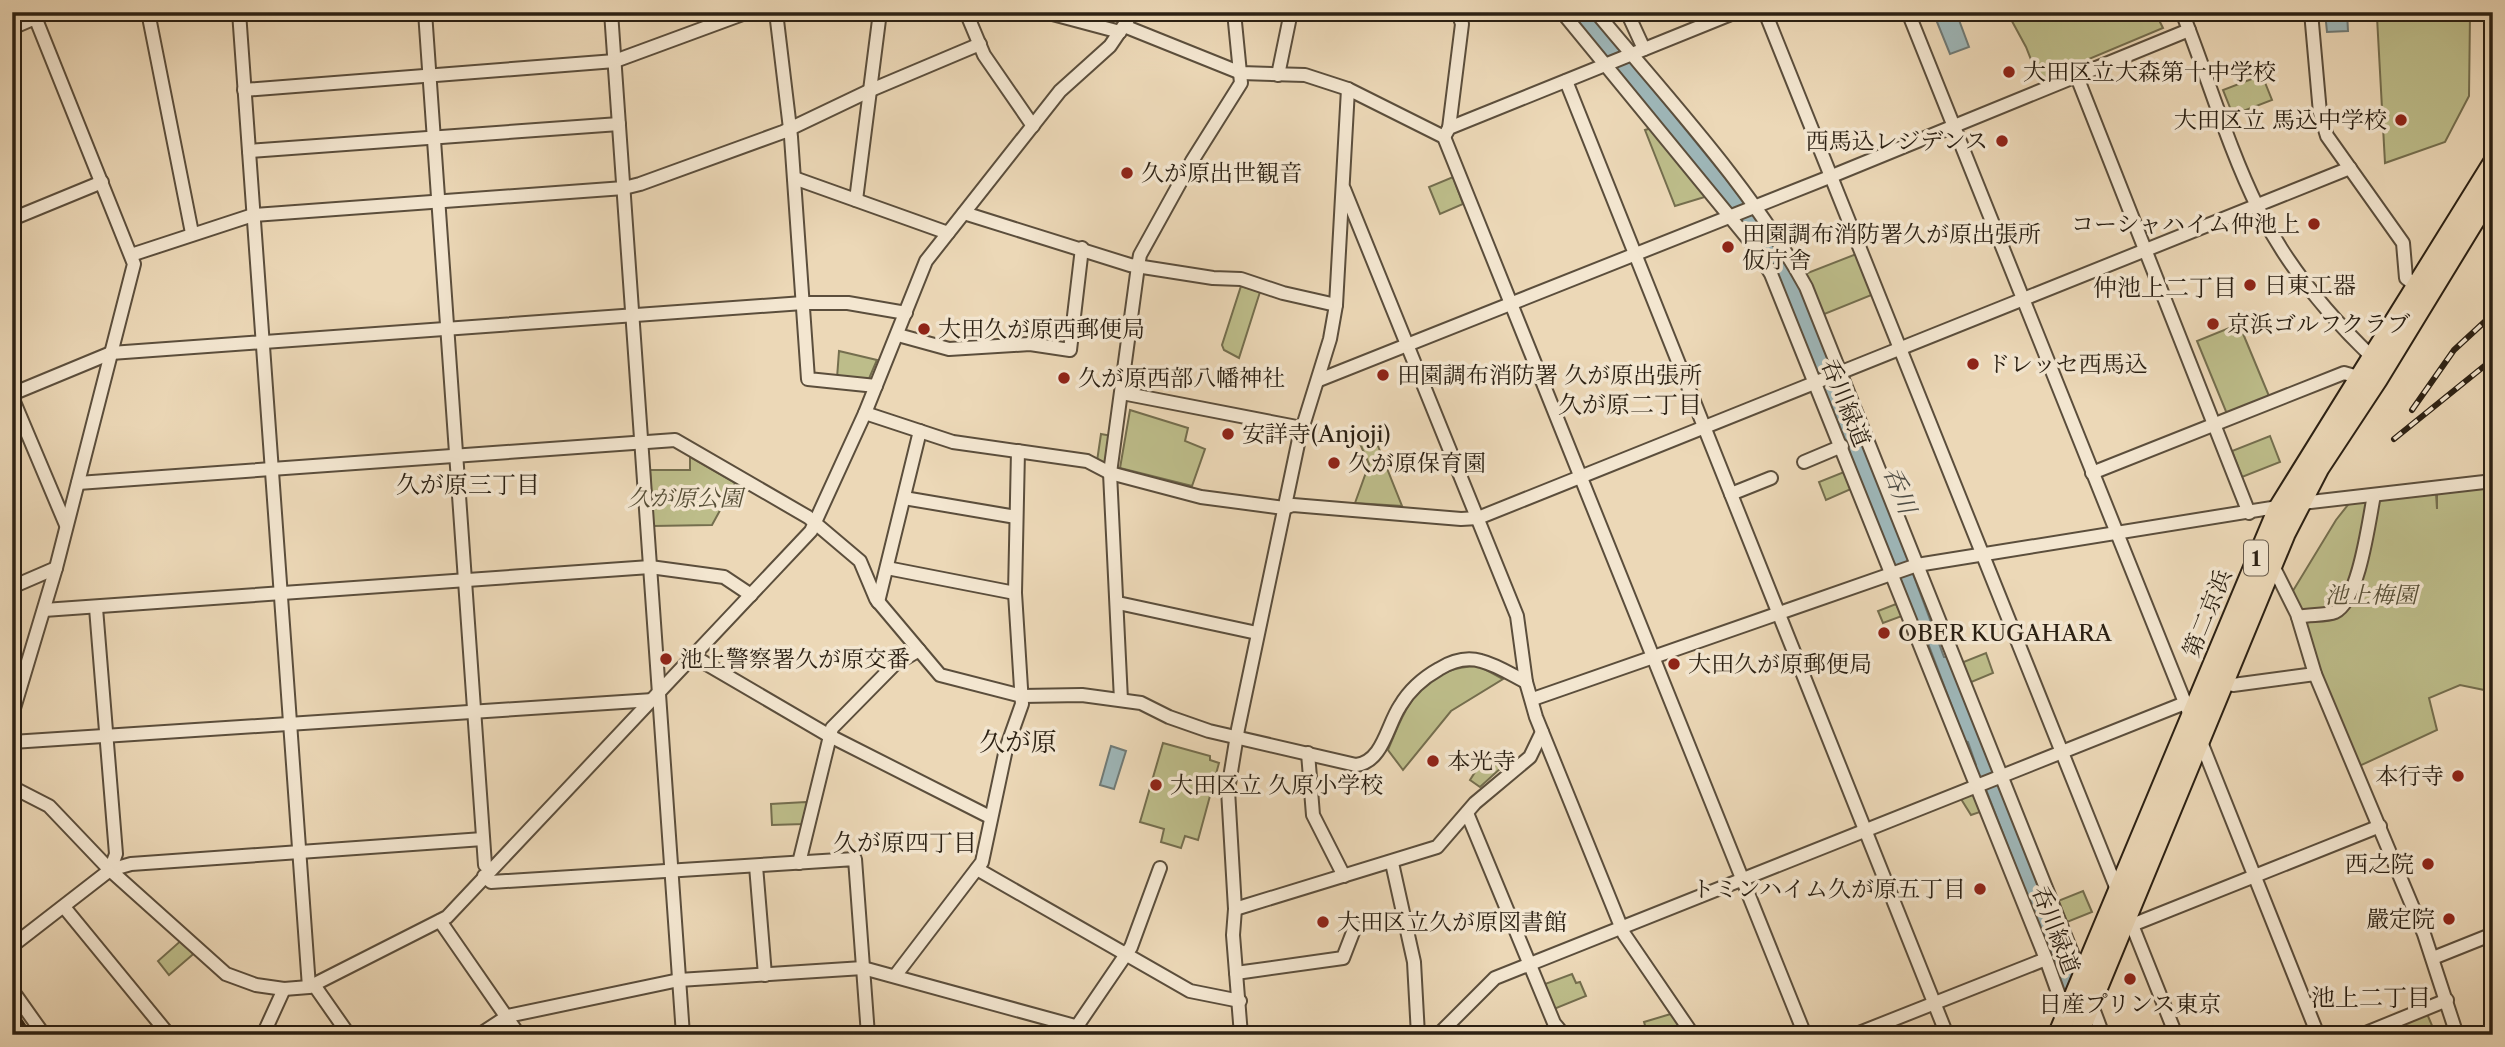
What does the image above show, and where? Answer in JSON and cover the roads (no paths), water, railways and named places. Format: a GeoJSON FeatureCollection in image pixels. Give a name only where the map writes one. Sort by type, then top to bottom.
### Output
{"type":"FeatureCollection","features":[{"type":"Feature","properties":{"kind":"highway","name":"第二京浜"},"geometry":{"type":"LineString","coordinates":[[2058,1035],[2118,892],[2188,710],[2278,509],[2493,163]]}},
{"type":"Feature","properties":{"kind":"highway","name":"第二京浜"},"geometry":{"type":"LineString","coordinates":[[2078,1034],[2129,923],[2199,738],[2272,563],[2319,468],[2377,380],[2493,190]]}},
{"type":"Feature","properties":{"kind":"street"},"geometry":{"type":"LineString","coordinates":[[12,28],[34,15],[49,12]]}},
{"type":"Feature","properties":{"kind":"street"},"geometry":{"type":"LineString","coordinates":[[148,12],[192,233]]}},
{"type":"Feature","properties":{"kind":"street"},"geometry":{"type":"LineString","coordinates":[[239,12],[312,986],[349,1035]]}},
{"type":"Feature","properties":{"kind":"street"},"geometry":{"type":"LineString","coordinates":[[425,12],[487,873],[491,882],[855,859],[868,1035]]}},
{"type":"Feature","properties":{"kind":"street"},"geometry":{"type":"LineString","coordinates":[[611,12],[650,568],[656,696],[683,1035]]}},
{"type":"Feature","properties":{"kind":"street"},"geometry":{"type":"LineString","coordinates":[[244,90],[615,61],[748,12]]}},
{"type":"Feature","properties":{"kind":"street"},"geometry":{"type":"LineString","coordinates":[[776,12],[794,178],[808,379],[876,386]]}},
{"type":"Feature","properties":{"kind":"street"},"geometry":{"type":"LineString","coordinates":[[856,200],[880,12]]}},
{"type":"Feature","properties":{"kind":"street"},"geometry":{"type":"LineString","coordinates":[[966,12],[980,44],[1033,126]]}},
{"type":"Feature","properties":{"kind":"street"},"geometry":{"type":"LineString","coordinates":[[1045,12],[1122,29],[1241,73],[1305,75],[1348,89],[1447,133],[1736,12]]}},
{"type":"Feature","properties":{"kind":"street"},"geometry":{"type":"LineString","coordinates":[[12,787],[50,806],[110,870],[226,974],[256,985],[284,989],[312,986],[440,921],[816,525],[898,335],[926,261],[1063,87],[1110,46],[1133,12]]}},
{"type":"Feature","properties":{"kind":"street"},"geometry":{"type":"LineString","coordinates":[[1121,700],[1110,473],[1138,266],[1140,255],[1192,161],[1241,83],[1234,12]]}},
{"type":"Feature","properties":{"kind":"street"},"geometry":{"type":"LineString","coordinates":[[1278,75],[1291,12]]}},
{"type":"Feature","properties":{"kind":"street"},"geometry":{"type":"LineString","coordinates":[[1458,12],[1462,24],[1447,133],[1805,1035]]}},
{"type":"Feature","properties":{"kind":"street","name":"呑川緑道"},"geometry":{"type":"LineString","coordinates":[[1562,12],[1731,217],[1772,274],[2067,1013]]}},
{"type":"Feature","properties":{"kind":"street"},"geometry":{"type":"LineString","coordinates":[[1596,12],[1784,247],[1806,286],[1838,374],[2081,981]]}},
{"type":"Feature","properties":{"kind":"street"},"geometry":{"type":"LineString","coordinates":[[1627,12],[1644,49]]}},
{"type":"Feature","properties":{"kind":"street"},"geometry":{"type":"LineString","coordinates":[[1765,12],[2118,892]]}},
{"type":"Feature","properties":{"kind":"street"},"geometry":{"type":"LineString","coordinates":[[1908,12],[1955,127],[2019,302],[2117,534],[2318,1035]]}},
{"type":"Feature","properties":{"kind":"street"},"geometry":{"type":"LineString","coordinates":[[2182,12],[2228,137],[2258,207],[2303,282],[2372,357]]}},
{"type":"Feature","properties":{"kind":"street"},"geometry":{"type":"LineString","coordinates":[[2311,12],[2320,113],[2327,136],[2403,243],[2406,278],[2416,286]]}},
{"type":"Feature","properties":{"kind":"street"},"geometry":{"type":"LineString","coordinates":[[12,715],[56,568],[134,264],[34,15]]}},
{"type":"Feature","properties":{"kind":"street"},"geometry":{"type":"LineString","coordinates":[[1319,380],[1955,127],[2189,30]]}},
{"type":"Feature","properties":{"kind":"street"},"geometry":{"type":"LineString","coordinates":[[131,255],[253,215],[624,188],[789,129],[871,90],[980,44]]}},
{"type":"Feature","properties":{"kind":"street"},"geometry":{"type":"LineString","coordinates":[[2077,77],[2249,513]]}},
{"type":"Feature","properties":{"kind":"street"},"geometry":{"type":"LineString","coordinates":[[1566,81],[1947,1035]]}},
{"type":"Feature","properties":{"kind":"street"},"geometry":{"type":"LineString","coordinates":[[1241,1035],[1233,935],[1235,909],[1228,790],[1257,633],[1284,508],[1302,428],[1319,380],[1336,305],[1348,89]]}},
{"type":"Feature","properties":{"kind":"street"},"geometry":{"type":"LineString","coordinates":[[249,151],[619,124]]}},
{"type":"Feature","properties":{"kind":"street"},"geometry":{"type":"LineString","coordinates":[[864,413],[953,442],[1087,461],[1110,473],[1201,497],[1284,508],[1293,505],[1461,519],[1478,518],[2350,168]]}},
{"type":"Feature","properties":{"kind":"street"},"geometry":{"type":"LineString","coordinates":[[794,178],[948,233]]}},
{"type":"Feature","properties":{"kind":"street"},"geometry":{"type":"LineString","coordinates":[[12,219],[102,183]]}},
{"type":"Feature","properties":{"kind":"street"},"geometry":{"type":"LineString","coordinates":[[1343,185],[1517,616],[1526,682],[1542,732],[1620,928],[1693,1035]]}},
{"type":"Feature","properties":{"kind":"street"},"geometry":{"type":"LineString","coordinates":[[964,213],[1138,266],[1213,278],[1241,279],[1283,293],[1336,305]]}},
{"type":"Feature","properties":{"kind":"street"},"geometry":{"type":"LineString","coordinates":[[898,335],[949,349],[1030,344],[1070,350],[1082,248]]}},
{"type":"Feature","properties":{"kind":"street"},"geometry":{"type":"LineString","coordinates":[[66,526],[12,396],[111,353],[803,303],[848,303],[906,313]]}},
{"type":"Feature","properties":{"kind":"street"},"geometry":{"type":"LineString","coordinates":[[2092,473],[2344,373],[2358,377]]}},
{"type":"Feature","properties":{"kind":"street"},"geometry":{"type":"LineString","coordinates":[[1122,393],[1302,428]]}},
{"type":"Feature","properties":{"kind":"street"},"geometry":{"type":"LineString","coordinates":[[878,602],[920,431]]}},
{"type":"Feature","properties":{"kind":"street"},"geometry":{"type":"LineString","coordinates":[[78,483],[675,440],[808,517],[860,561],[878,602],[940,675],[1022,696],[1072,695],[1141,704],[1168,718],[1209,731],[1356,765],[1367,763],[1377,753],[1399,706],[1421,679],[1458,660],[1480,660],[1526,682]]}},
{"type":"Feature","properties":{"kind":"street"},"geometry":{"type":"LineString","coordinates":[[1804,462],[1842,446]]}},
{"type":"Feature","properties":{"kind":"street"},"geometry":{"type":"LineString","coordinates":[[895,976],[982,862],[990,817],[1022,696],[1015,593],[1018,451]]}},
{"type":"Feature","properties":{"kind":"street"},"geometry":{"type":"LineString","coordinates":[[1731,494],[1771,478]]}},
{"type":"Feature","properties":{"kind":"street"},"geometry":{"type":"LineString","coordinates":[[1533,699],[1915,566],[2302,503],[2493,481]]}},
{"type":"Feature","properties":{"kind":"street"},"geometry":{"type":"LineString","coordinates":[[2298,617],[2333,613],[2346,602],[2360,562],[2374,495]]}},
{"type":"Feature","properties":{"kind":"street"},"geometry":{"type":"LineString","coordinates":[[904,498],[1016,517]]}},
{"type":"Feature","properties":{"kind":"street"},"geometry":{"type":"LineString","coordinates":[[2272,563],[2298,617],[2315,674],[2433,958],[2457,1035]]}},
{"type":"Feature","properties":{"kind":"street"},"geometry":{"type":"LineString","coordinates":[[12,587],[56,568]]}},
{"type":"Feature","properties":{"kind":"street"},"geometry":{"type":"LineString","coordinates":[[44,610],[650,568],[724,577],[751,595]]}},
{"type":"Feature","properties":{"kind":"street"},"geometry":{"type":"LineString","coordinates":[[887,568],[1015,593]]}},
{"type":"Feature","properties":{"kind":"street"},"geometry":{"type":"LineString","coordinates":[[1118,603],[1257,633]]}},
{"type":"Feature","properties":{"kind":"street"},"geometry":{"type":"LineString","coordinates":[[96,607],[116,854],[110,870]]}},
{"type":"Feature","properties":{"kind":"street"},"geometry":{"type":"LineString","coordinates":[[799,863],[828,735],[894,665],[919,650]]}},
{"type":"Feature","properties":{"kind":"street"},"geometry":{"type":"LineString","coordinates":[[694,656],[828,735],[990,817]]}},
{"type":"Feature","properties":{"kind":"street"},"geometry":{"type":"LineString","coordinates":[[2224,680],[2233,685],[2315,674]]}},
{"type":"Feature","properties":{"kind":"street"},"geometry":{"type":"LineString","coordinates":[[12,742],[656,696]]}},
{"type":"Feature","properties":{"kind":"street"},"geometry":{"type":"LineString","coordinates":[[1438,1035],[1493,979],[2062,751],[2188,710]]}},
{"type":"Feature","properties":{"kind":"street"},"geometry":{"type":"LineString","coordinates":[[1235,909],[1386,861],[1392,863],[1437,848],[1467,813],[1530,757],[1542,732]]}},
{"type":"Feature","properties":{"kind":"street"},"geometry":{"type":"LineString","coordinates":[[1308,753],[1312,815],[1344,876]]}},
{"type":"Feature","properties":{"kind":"street"},"geometry":{"type":"LineString","coordinates":[[1467,813],[1554,1023],[1564,1035]]}},
{"type":"Feature","properties":{"kind":"street"},"geometry":{"type":"LineString","coordinates":[[2176,1035],[2129,923],[2380,826]]}},
{"type":"Feature","properties":{"kind":"street"},"geometry":{"type":"LineString","coordinates":[[12,946],[110,870],[131,864],[484,839]]}},
{"type":"Feature","properties":{"kind":"street"},"geometry":{"type":"LineString","coordinates":[[1392,863],[1415,962],[1418,1035]]}},
{"type":"Feature","properties":{"kind":"street"},"geometry":{"type":"LineString","coordinates":[[756,866],[765,975]]}},
{"type":"Feature","properties":{"kind":"street"},"geometry":{"type":"LineString","coordinates":[[479,1035],[508,1016],[679,980],[863,968],[1073,1030],[1131,947],[1160,868]]}},
{"type":"Feature","properties":{"kind":"street"},"geometry":{"type":"LineString","coordinates":[[976,869],[1190,991],[1240,1001]]}},
{"type":"Feature","properties":{"kind":"street"},"geometry":{"type":"LineString","coordinates":[[64,907],[169,1035]]}},
{"type":"Feature","properties":{"kind":"street"},"geometry":{"type":"LineString","coordinates":[[440,921],[519,1035]]}},
{"type":"Feature","properties":{"kind":"street"},"geometry":{"type":"LineString","coordinates":[[1236,973],[1343,958],[1355,927]]}},
{"type":"Feature","properties":{"kind":"street"},"geometry":{"type":"LineString","coordinates":[[2433,958],[2493,934]]}},
{"type":"Feature","properties":{"kind":"street"},"geometry":{"type":"LineString","coordinates":[[1854,1035],[2046,959]]}},
{"type":"Feature","properties":{"kind":"street"},"geometry":{"type":"LineString","coordinates":[[263,1035],[284,989]]}},
{"type":"Feature","properties":{"kind":"street"},"geometry":{"type":"LineString","coordinates":[[12,990],[44,1035]]}},
{"type":"Feature","properties":{"kind":"street"},"geometry":{"type":"LineString","coordinates":[[2361,1035],[2447,1000]]}},
{"type":"Feature","properties":{"kind":"street"},"geometry":{"type":"LineString","coordinates":[[2090,1005],[2103,1035]]}},
{"type":"Feature","properties":{"kind":"water"},"geometry":{"type":"Polygon","coordinates":[[[1566,12],[1590,12],[1752,211],[1800,285],[1862,437],[1944,657],[1947,657],[2098,1035],[2081,1035],[1985,787],[1982,787],[1974,768],[1976,765],[1968,742],[1965,741],[1923,630],[1920,629],[1776,274],[1566,12]]]}},
{"type":"Feature","properties":{"kind":"water"},"geometry":{"type":"Polygon","coordinates":[[[1956,12],[1969,47],[1950,54],[1935,17],[1956,12]]]}},
{"type":"Feature","properties":{"kind":"water"},"geometry":{"type":"Polygon","coordinates":[[[2325,12],[2347,12],[2348,31],[2327,32],[2325,12]]]}},
{"type":"Feature","properties":{"kind":"water"},"geometry":{"type":"Polygon","coordinates":[[[1111,746],[1126,751],[1114,789],[1100,785],[1111,746]]]}},
{"type":"Feature","properties":{"kind":"railway"},"geometry":{"type":"LineString","coordinates":[[2412,410],[2454,350],[2493,314]]}},
{"type":"Feature","properties":{"kind":"railway"},"geometry":{"type":"LineString","coordinates":[[2394,439],[2493,359]]}},
{"type":"Feature","properties":{"kind":"railway"},"geometry":{"type":"LineString","coordinates":[[12,1009],[29,1035]]}},
{"type":"Feature","properties":{"kind":"place","name":"大田区立大森第十中学校"},"geometry":{"type":"Point","coordinates":[2009,72]}},
{"type":"Feature","properties":{"kind":"place","name":"大田区立 馬込中学校"},"geometry":{"type":"Point","coordinates":[2401,120]}},
{"type":"Feature","properties":{"kind":"place","name":"西馬込レジデンス"},"geometry":{"type":"Point","coordinates":[2002,141]}},
{"type":"Feature","properties":{"kind":"place","name":"久が原出世観音"},"geometry":{"type":"Point","coordinates":[1127,173]}},
{"type":"Feature","properties":{"kind":"place","name":"コーシャハイム仲池上"},"geometry":{"type":"Point","coordinates":[2314,224]}},
{"type":"Feature","properties":{"kind":"place","name":"田園調布消防署久が原出張所 仮庁舎"},"geometry":{"type":"Point","coordinates":[1728,247]}},
{"type":"Feature","properties":{"kind":"place","name":"日東工器"},"geometry":{"type":"Point","coordinates":[2250,285]}},
{"type":"Feature","properties":{"kind":"place","name":"京浜ゴルフクラブ"},"geometry":{"type":"Point","coordinates":[2213,324]}},
{"type":"Feature","properties":{"kind":"place","name":"大田久が原西郵便局"},"geometry":{"type":"Point","coordinates":[924,329]}},
{"type":"Feature","properties":{"kind":"place","name":"ドレッセ西馬込"},"geometry":{"type":"Point","coordinates":[1973,364]}},
{"type":"Feature","properties":{"kind":"place","name":"田園調布消防署 久が原出張所"},"geometry":{"type":"Point","coordinates":[1383,375]}},
{"type":"Feature","properties":{"kind":"place","name":"久が原西部八幡神社"},"geometry":{"type":"Point","coordinates":[1064,378]}},
{"type":"Feature","properties":{"kind":"place","name":"安詳寺(Anjoji)"},"geometry":{"type":"Point","coordinates":[1228,434]}},
{"type":"Feature","properties":{"kind":"place","name":"久が原保育園"},"geometry":{"type":"Point","coordinates":[1334,463]}},
{"type":"Feature","properties":{"kind":"place","name":"OBER KUGAHARA"},"geometry":{"type":"Point","coordinates":[1884,633]}},
{"type":"Feature","properties":{"kind":"place","name":"池上警察署久が原交番"},"geometry":{"type":"Point","coordinates":[666,659]}},
{"type":"Feature","properties":{"kind":"place","name":"大田久が原郵便局"},"geometry":{"type":"Point","coordinates":[1674,664]}},
{"type":"Feature","properties":{"kind":"place","name":"本光寺"},"geometry":{"type":"Point","coordinates":[1433,761]}},
{"type":"Feature","properties":{"kind":"place","name":"本行寺"},"geometry":{"type":"Point","coordinates":[2458,776]}},
{"type":"Feature","properties":{"kind":"place","name":"大田区立 久原小学校"},"geometry":{"type":"Point","coordinates":[1156,785]}},
{"type":"Feature","properties":{"kind":"place","name":"西之院"},"geometry":{"type":"Point","coordinates":[2428,864]}},
{"type":"Feature","properties":{"kind":"place","name":"トミンハイム久が原五丁目"},"geometry":{"type":"Point","coordinates":[1980,889]}},
{"type":"Feature","properties":{"kind":"place","name":"嚴定院"},"geometry":{"type":"Point","coordinates":[2449,919]}},
{"type":"Feature","properties":{"kind":"place","name":"大田区立久が原図書館"},"geometry":{"type":"Point","coordinates":[1323,922]}},
{"type":"Feature","properties":{"kind":"place","name":"日産プリンス東京"},"geometry":{"type":"Point","coordinates":[2130,979]}},
{"type":"Feature","properties":{"kind":"district","name":"仲池上二丁目"},"geometry":{"type":"Point","coordinates":[2165,287]}},
{"type":"Feature","properties":{"kind":"district","name":"久が原二丁目"},"geometry":{"type":"Point","coordinates":[1630,404]}},
{"type":"Feature","properties":{"kind":"district","name":"久が原三丁目"},"geometry":{"type":"Point","coordinates":[468,484]}},
{"type":"Feature","properties":{"kind":"district","name":"久が原"},"geometry":{"type":"Point","coordinates":[1018,742]}},
{"type":"Feature","properties":{"kind":"district","name":"久が原四丁目"},"geometry":{"type":"Point","coordinates":[905,842]}},
{"type":"Feature","properties":{"kind":"district","name":"池上二丁目"},"geometry":{"type":"Point","coordinates":[2371,997]}},
{"type":"Feature","properties":{"kind":"water label","name":"呑川"},"geometry":{"type":"Point","coordinates":[1900,490]}},
{"type":"Feature","properties":{"kind":"park label","name":"久が原公園"},"geometry":{"type":"Point","coordinates":[685,498]}},
{"type":"Feature","properties":{"kind":"park label","name":"池上梅園"},"geometry":{"type":"Point","coordinates":[2371,595]}}]}
